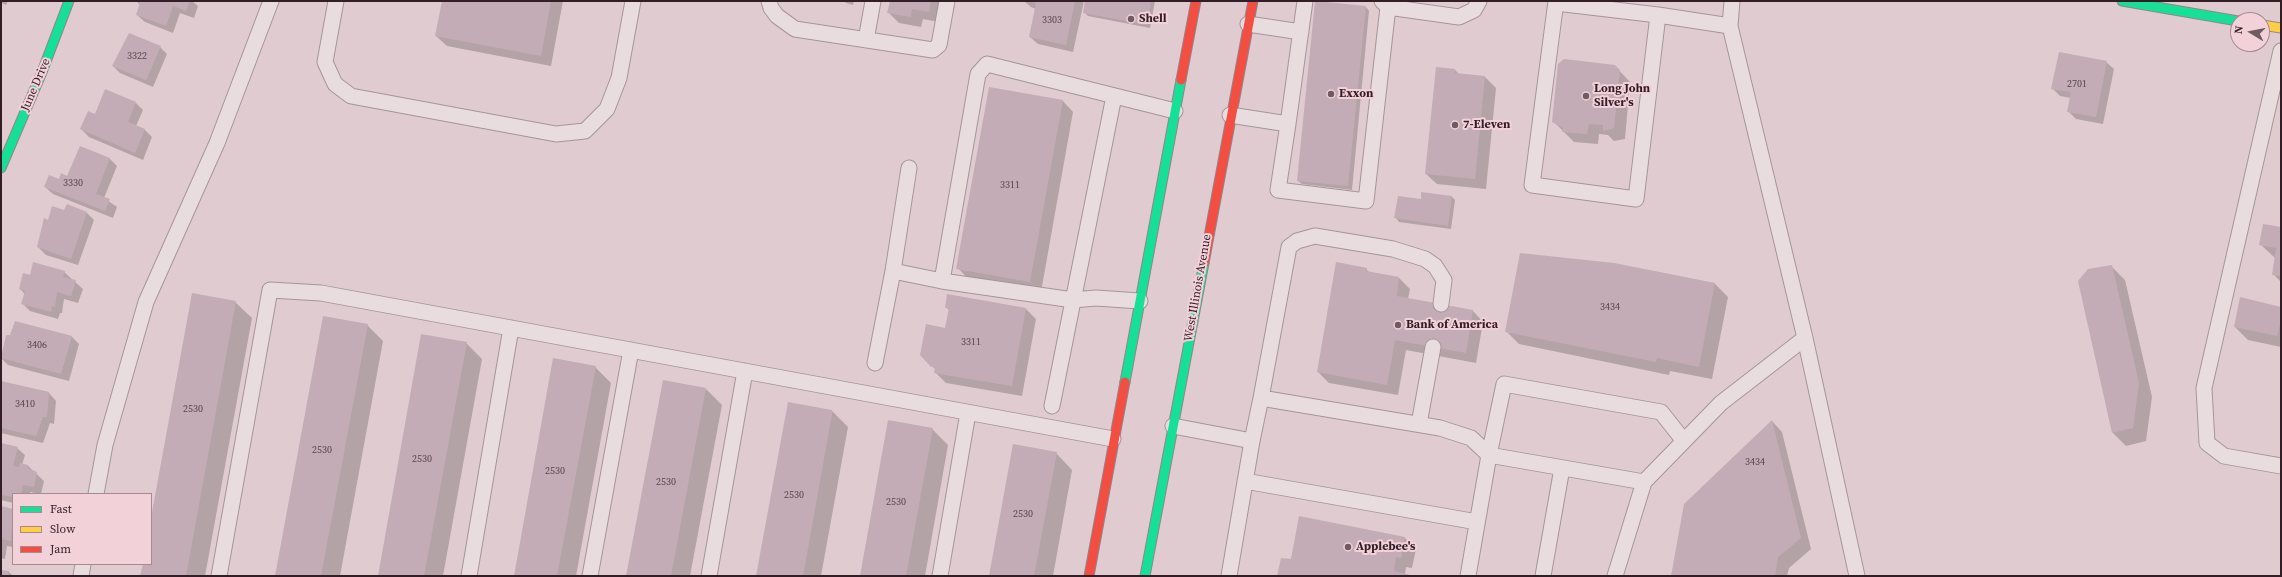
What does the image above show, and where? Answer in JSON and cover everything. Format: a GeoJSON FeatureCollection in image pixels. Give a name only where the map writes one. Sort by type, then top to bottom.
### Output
{"type":"FeatureCollection","features":[{"type":"Feature","properties":{"kind":"main road","name":"June Drive"},"geometry":{"type":"LineString","coordinates":[[1,168],[42,72],[69,1]]}},
{"type":"Feature","properties":{"kind":"main road"},"geometry":{"type":"LineString","coordinates":[[1089,576],[1113,440],[1196,1]]}},
{"type":"Feature","properties":{"kind":"main road","name":"West Illinois Avenue"},"geometry":{"type":"LineString","coordinates":[[1145,576],[1230,115],[1253,1]]}},
{"type":"Feature","properties":{"kind":"main road"},"geometry":{"type":"LineString","coordinates":[[2122,1],[2230,20]]}},
{"type":"Feature","properties":{"kind":"main road"},"geometry":{"type":"LineString","coordinates":[[2270,26],[2281,28]]}},
{"type":"Feature","properties":{"kind":"lane"},"geometry":{"type":"LineString","coordinates":[[96,493],[105,446],[146,302],[217,143],[271,1]]}},
{"type":"Feature","properties":{"kind":"lane"},"geometry":{"type":"LineString","coordinates":[[336,1],[325,62],[335,84],[351,96],[556,134],[585,130],[607,109],[618,78],[633,1]]}},
{"type":"Feature","properties":{"kind":"lane"},"geometry":{"type":"LineString","coordinates":[[769,1],[771,8],[777,16],[795,29],[930,50],[936,49],[939,45],[948,1]]}},
{"type":"Feature","properties":{"kind":"lane"},"geometry":{"type":"LineString","coordinates":[[866,40],[873,1]]}},
{"type":"Feature","properties":{"kind":"lane"},"geometry":{"type":"LineString","coordinates":[[1305,1],[1278,190],[1366,202],[1385,4],[1458,17],[1474,10],[1479,1]]}},
{"type":"Feature","properties":{"kind":"lane"},"geometry":{"type":"LineString","coordinates":[[1732,1],[1730,26],[1805,338],[1857,576]]}},
{"type":"Feature","properties":{"kind":"lane"},"geometry":{"type":"LineString","coordinates":[[1658,14],[1636,199],[1532,185],[1556,2],[1658,14],[1730,26]]}},
{"type":"Feature","properties":{"kind":"lane"},"geometry":{"type":"LineString","coordinates":[[1248,24],[1301,32]]}},
{"type":"Feature","properties":{"kind":"lane"},"geometry":{"type":"LineString","coordinates":[[2281,51],[2204,388],[2207,443],[2224,456],[2281,466]]}},
{"type":"Feature","properties":{"kind":"lane"},"geometry":{"type":"LineString","coordinates":[[942,281],[978,74],[987,64],[1175,111]]}},
{"type":"Feature","properties":{"kind":"lane"},"geometry":{"type":"LineString","coordinates":[[1052,406],[1114,96]]}},
{"type":"Feature","properties":{"kind":"lane"},"geometry":{"type":"LineString","coordinates":[[1230,115],[1288,124]]}},
{"type":"Feature","properties":{"kind":"lane"},"geometry":{"type":"LineString","coordinates":[[875,363],[893,271],[909,168]]}},
{"type":"Feature","properties":{"kind":"lane"},"geometry":{"type":"LineString","coordinates":[[1229,576],[1252,441],[1290,247],[1297,241],[1315,236],[1393,249],[1425,259],[1435,266],[1444,280],[1441,304]]}},
{"type":"Feature","properties":{"kind":"lane"},"geometry":{"type":"LineString","coordinates":[[893,271],[942,281],[1073,300],[1096,298],[1140,301]]}},
{"type":"Feature","properties":{"kind":"lane"},"geometry":{"type":"LineString","coordinates":[[219,576],[270,290],[321,293],[1113,440]]}},
{"type":"Feature","properties":{"kind":"lane"},"geometry":{"type":"LineString","coordinates":[[469,576],[511,328]]}},
{"type":"Feature","properties":{"kind":"lane"},"geometry":{"type":"LineString","coordinates":[[1615,576],[1644,482],[1721,403],[1805,338]]}},
{"type":"Feature","properties":{"kind":"lane"},"geometry":{"type":"LineString","coordinates":[[1419,424],[1433,347]]}},
{"type":"Feature","properties":{"kind":"lane"},"geometry":{"type":"LineString","coordinates":[[590,576],[631,350]]}},
{"type":"Feature","properties":{"kind":"lane"},"geometry":{"type":"LineString","coordinates":[[709,576],[745,372]]}},
{"type":"Feature","properties":{"kind":"lane"},"geometry":{"type":"LineString","coordinates":[[1468,576],[1489,456],[1504,384],[1661,412],[1684,441]]}},
{"type":"Feature","properties":{"kind":"lane"},"geometry":{"type":"LineString","coordinates":[[1261,398],[1419,424],[1471,438],[1489,456],[1644,482]]}},
{"type":"Feature","properties":{"kind":"lane"},"geometry":{"type":"LineString","coordinates":[[940,576],[968,413]]}},
{"type":"Feature","properties":{"kind":"lane"},"geometry":{"type":"LineString","coordinates":[[1173,426],[1252,441]]}},
{"type":"Feature","properties":{"kind":"lane"},"geometry":{"type":"LineString","coordinates":[[1543,576],[1562,468]]}},
{"type":"Feature","properties":{"kind":"lane"},"geometry":{"type":"LineString","coordinates":[[1246,481],[1478,522]]}},
{"type":"Feature","properties":{"kind":"lane"},"geometry":{"type":"LineString","coordinates":[[81,576],[83,565]]}},
{"type":"Feature","properties":{"kind":"building"},"geometry":{"type":"Polygon","coordinates":[[[135,1],[190,1],[186,11],[173,6],[166,26],[136,15],[140,3],[135,1]]]}},
{"type":"Feature","properties":{"kind":"building"},"geometry":{"type":"Polygon","coordinates":[[[442,1],[551,1],[541,56],[435,36],[442,1]]]}},
{"type":"Feature","properties":{"kind":"building"},"geometry":{"type":"Polygon","coordinates":[[[890,1],[931,1],[929,12],[912,9],[911,17],[887,13],[890,1]]]}},
{"type":"Feature","properties":{"kind":"building"},"geometry":{"type":"Polygon","coordinates":[[[1029,1],[1075,1],[1066,45],[1029,37],[1036,3],[1029,1]]]}},
{"type":"Feature","properties":{"kind":"building","name":"Shell"},"geometry":{"type":"Polygon","coordinates":[[[1085,1],[1151,1],[1147,25],[1083,13],[1085,1]]]}},
{"type":"Feature","properties":{"kind":"building","name":"Exxon"},"geometry":{"type":"Polygon","coordinates":[[[1315,1],[1366,6],[1348,186],[1297,181],[1315,1]]]}},
{"type":"Feature","properties":{"kind":"building"},"geometry":{"type":"Polygon","coordinates":[[[129,33],[161,46],[146,80],[112,66],[129,33]]]}},
{"type":"Feature","properties":{"kind":"building"},"geometry":{"type":"Polygon","coordinates":[[[2059,52],[2107,61],[2096,117],[2067,112],[2071,92],[2051,89],[2059,52]]]}},
{"type":"Feature","properties":{"kind":"building","name":"Long John Silver's"},"geometry":{"type":"Polygon","coordinates":[[[1564,59],[1615,65],[1620,70],[1614,128],[1603,131],[1603,125],[1589,124],[1587,134],[1562,132],[1563,128],[1552,122],[1558,64],[1564,59]]]}},
{"type":"Feature","properties":{"kind":"building","name":"7-Eleven"},"geometry":{"type":"Polygon","coordinates":[[[1436,67],[1455,69],[1455,73],[1485,76],[1475,179],[1425,174],[1436,67]]]}},
{"type":"Feature","properties":{"kind":"building"},"geometry":{"type":"Polygon","coordinates":[[[989,87],[1063,100],[1030,282],[956,269],[989,87]]]}},
{"type":"Feature","properties":{"kind":"building"},"geometry":{"type":"Polygon","coordinates":[[[105,89],[136,102],[128,122],[145,129],[135,153],[80,129],[88,111],[95,114],[105,89]]]}},
{"type":"Feature","properties":{"kind":"building"},"geometry":{"type":"Polygon","coordinates":[[[80,146],[110,158],[96,194],[110,199],[105,211],[44,187],[49,175],[59,179],[61,173],[67,176],[80,146]]]}},
{"type":"Feature","properties":{"kind":"building"},"geometry":{"type":"Polygon","coordinates":[[[1421,192],[1452,196],[1448,226],[1394,218],[1398,196],[1421,199],[1421,192]]]}},
{"type":"Feature","properties":{"kind":"building"},"geometry":{"type":"Polygon","coordinates":[[[67,204],[87,212],[71,259],[37,247],[44,218],[48,220],[52,206],[64,210],[67,204]]]}},
{"type":"Feature","properties":{"kind":"building"},"geometry":{"type":"Polygon","coordinates":[[[2263,224],[2281,227],[2281,276],[2272,275],[2276,248],[2259,245],[2263,224]]]}},
{"type":"Feature","properties":{"kind":"building"},"geometry":{"type":"Polygon","coordinates":[[[1520,253],[1614,263],[1715,283],[1699,367],[1657,358],[1656,362],[1505,332],[1520,253]]]}},
{"type":"Feature","properties":{"kind":"building"},"geometry":{"type":"Polygon","coordinates":[[[33,262],[65,271],[63,277],[76,280],[71,296],[57,292],[55,307],[52,306],[51,312],[21,304],[25,291],[19,289],[23,273],[30,275],[33,262]]]}},
{"type":"Feature","properties":{"kind":"building","name":"Bank of America"},"geometry":{"type":"Polygon","coordinates":[[[1336,262],[1367,268],[1366,271],[1399,277],[1397,296],[1473,310],[1466,353],[1395,340],[1387,385],[1317,372],[1336,262]]]}},
{"type":"Feature","properties":{"kind":"building"},"geometry":{"type":"Polygon","coordinates":[[[2112,265],[2139,383],[2133,428],[2112,433],[2078,281],[2088,269],[2112,265]]]}},
{"type":"Feature","properties":{"kind":"building"},"geometry":{"type":"Polygon","coordinates":[[[192,293],[236,301],[186,576],[140,576],[143,565],[152,565],[152,513],[192,293]]]}},
{"type":"Feature","properties":{"kind":"building"},"geometry":{"type":"Polygon","coordinates":[[[947,294],[1026,308],[1012,386],[934,373],[935,367],[931,367],[920,355],[926,324],[945,328],[949,308],[945,308],[947,294]]]}},
{"type":"Feature","properties":{"kind":"building"},"geometry":{"type":"Polygon","coordinates":[[[2240,297],[2281,307],[2281,320],[2277,336],[2234,327],[2240,297]]]}},
{"type":"Feature","properties":{"kind":"building"},"geometry":{"type":"Polygon","coordinates":[[[323,316],[368,324],[321,576],[275,576],[323,316]]]}},
{"type":"Feature","properties":{"kind":"building"},"geometry":{"type":"Polygon","coordinates":[[[15,321],[72,336],[61,374],[1,358],[6,335],[10,335],[15,321]]]}},
{"type":"Feature","properties":{"kind":"building"},"geometry":{"type":"Polygon","coordinates":[[[421,334],[467,342],[424,576],[378,576],[421,334]]]}},
{"type":"Feature","properties":{"kind":"building"},"geometry":{"type":"Polygon","coordinates":[[[553,358],[596,366],[557,576],[514,576],[553,358]]]}},
{"type":"Feature","properties":{"kind":"building"},"geometry":{"type":"Polygon","coordinates":[[[663,380],[706,388],[671,576],[626,576],[663,380]]]}},
{"type":"Feature","properties":{"kind":"building"},"geometry":{"type":"Polygon","coordinates":[[[1,381],[49,392],[47,417],[43,417],[36,436],[1,428],[1,381]]]}},
{"type":"Feature","properties":{"kind":"building"},"geometry":{"type":"Polygon","coordinates":[[[788,402],[832,410],[803,576],[756,576],[788,402]]]}},
{"type":"Feature","properties":{"kind":"building"},"geometry":{"type":"Polygon","coordinates":[[[888,420],[933,428],[906,576],[860,576],[888,420]]]}},
{"type":"Feature","properties":{"kind":"building"},"geometry":{"type":"Polygon","coordinates":[[[1772,420],[1801,538],[1778,557],[1775,576],[1671,576],[1684,504],[1772,420]]]}},
{"type":"Feature","properties":{"kind":"building"},"geometry":{"type":"Polygon","coordinates":[[[1,443],[18,447],[13,466],[19,467],[20,463],[28,465],[27,468],[37,472],[34,487],[23,485],[21,493],[12,493],[12,497],[1,495],[1,443]]]}},
{"type":"Feature","properties":{"kind":"building"},"geometry":{"type":"Polygon","coordinates":[[[1013,444],[1057,452],[1034,576],[989,576],[1013,444]]]}},
{"type":"Feature","properties":{"kind":"building"},"geometry":{"type":"Polygon","coordinates":[[[1,506],[12,509],[12,525],[11,541],[1,539],[1,506]]]}},
{"type":"Feature","properties":{"kind":"building","name":"Applebee's"},"geometry":{"type":"Polygon","coordinates":[[[1299,516],[1405,537],[1401,558],[1396,557],[1394,571],[1414,576],[1277,576],[1281,558],[1291,559],[1299,516]]]}},
{"type":"Feature","properties":{"kind":"building"},"geometry":{"type":"Polygon","coordinates":[[[1,570],[9,571],[8,576],[1,576],[1,570]]]}},
{"type":"Feature","properties":{"kind":"traffic: fast"},"geometry":{"type":"LineString","coordinates":[[1,168],[42,72],[69,1]]}},
{"type":"Feature","properties":{"kind":"traffic: fast"},"geometry":{"type":"LineString","coordinates":[[2122,1],[2230,20]]}},
{"type":"Feature","properties":{"kind":"traffic: fast"},"geometry":{"type":"LineString","coordinates":[[1125,382],[1181,80]]}},
{"type":"Feature","properties":{"kind":"traffic: fast"},"geometry":{"type":"LineString","coordinates":[[1145,576],[1204,263]]}},
{"type":"Feature","properties":{"kind":"traffic: slow"},"geometry":{"type":"LineString","coordinates":[[2270,26],[2281,28]]}},
{"type":"Feature","properties":{"kind":"traffic: jam"},"geometry":{"type":"LineString","coordinates":[[1181,80],[1196,1]]}},
{"type":"Feature","properties":{"kind":"traffic: jam"},"geometry":{"type":"LineString","coordinates":[[1204,263],[1253,1]]}},
{"type":"Feature","properties":{"kind":"traffic: jam"},"geometry":{"type":"LineString","coordinates":[[1089,576],[1125,382]]}},
{"type":"Feature","properties":{"kind":"place","name":"Shell"},"geometry":{"type":"Point","coordinates":[1131,19]}},
{"type":"Feature","properties":{"kind":"place","name":"Exxon"},"geometry":{"type":"Point","coordinates":[1331,94]}},
{"type":"Feature","properties":{"kind":"place","name":"Long John Silver's"},"geometry":{"type":"Point","coordinates":[1586,96]}},
{"type":"Feature","properties":{"kind":"place","name":"7-Eleven"},"geometry":{"type":"Point","coordinates":[1455,125]}},
{"type":"Feature","properties":{"kind":"place","name":"Bank of America"},"geometry":{"type":"Point","coordinates":[1398,325]}},
{"type":"Feature","properties":{"kind":"place","name":"Applebee's"},"geometry":{"type":"Point","coordinates":[1348,547]}}]}
